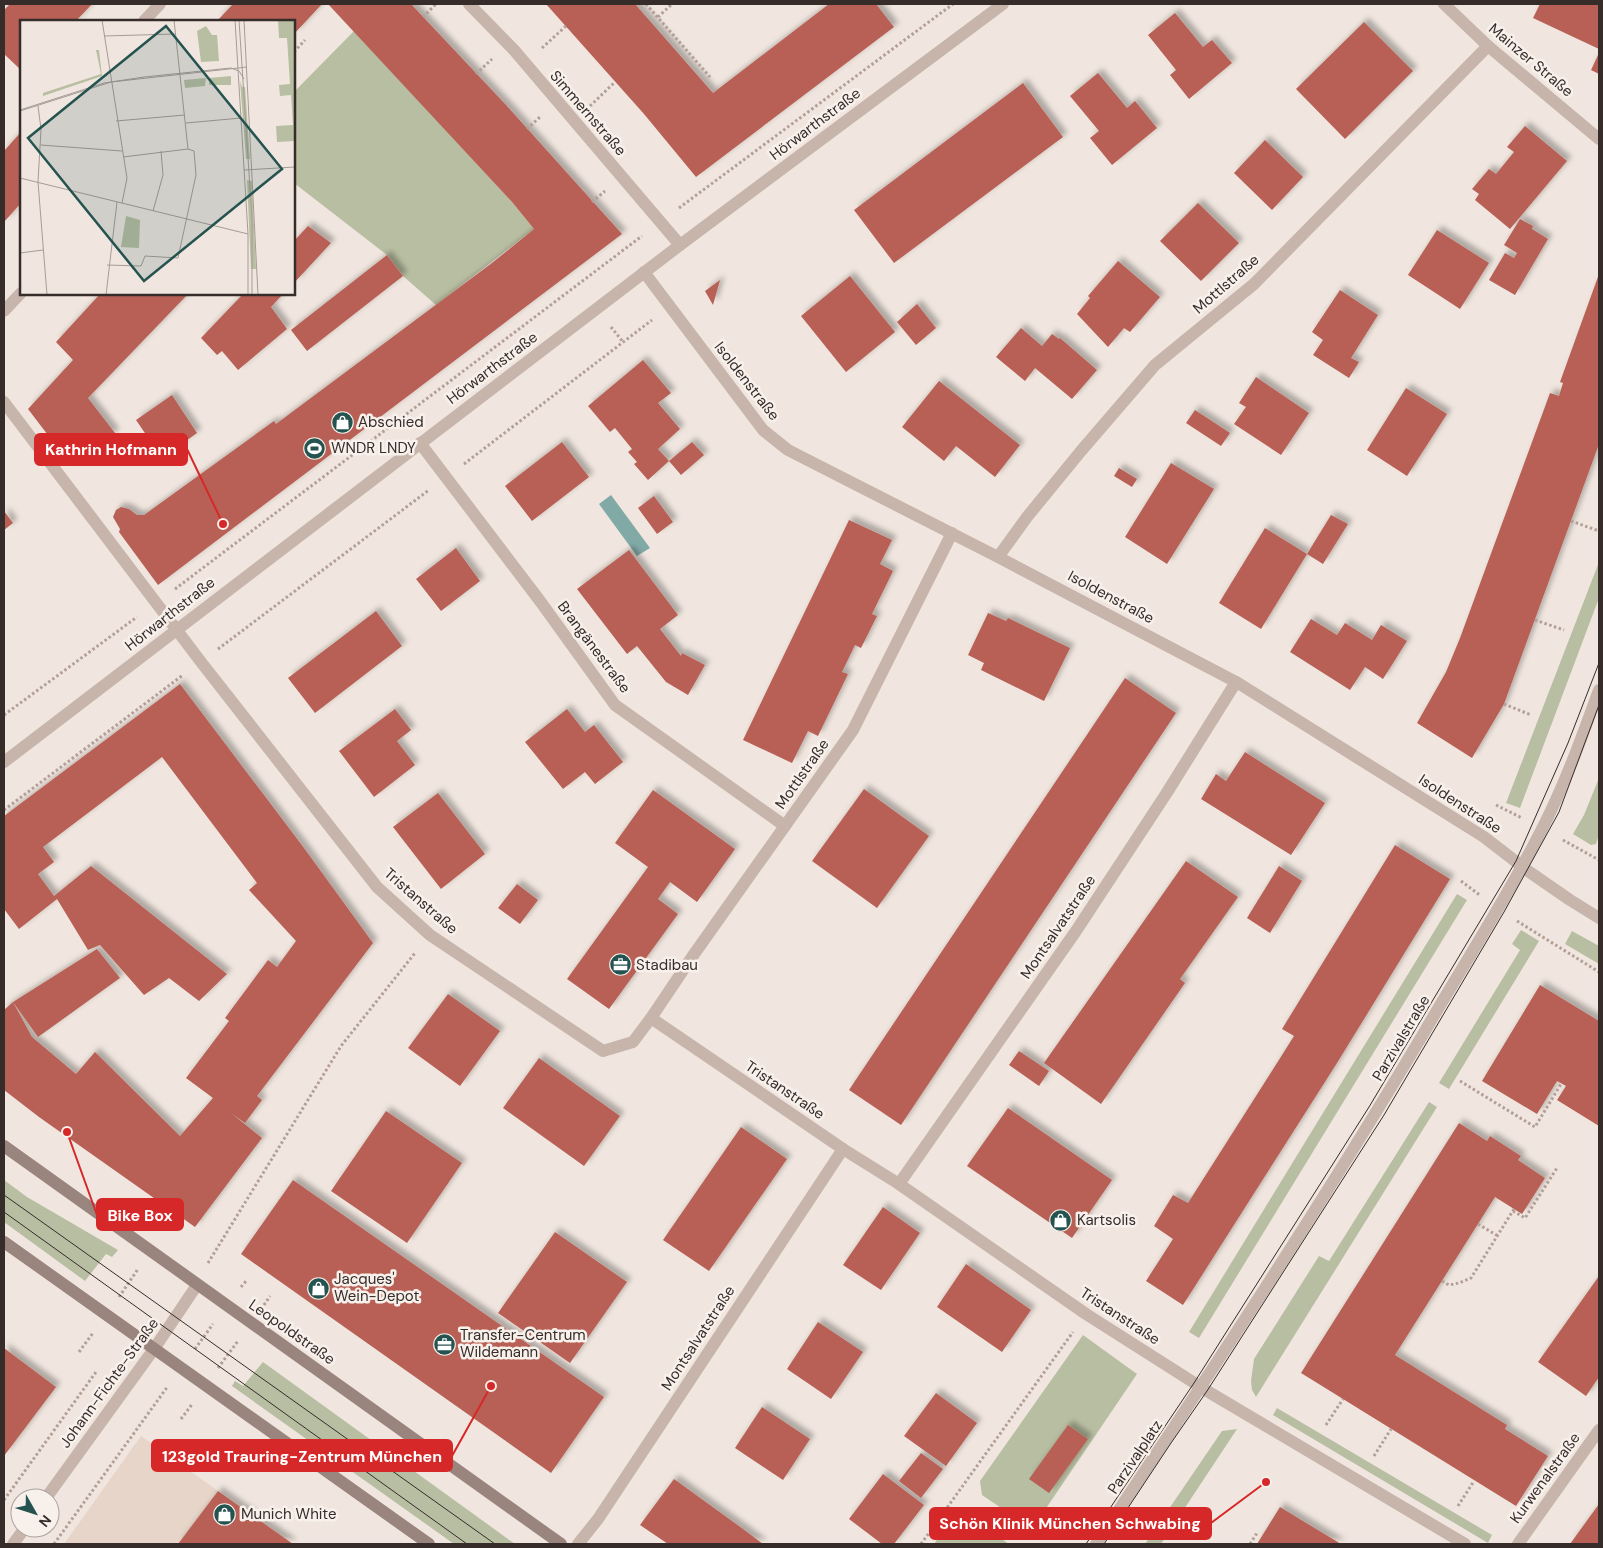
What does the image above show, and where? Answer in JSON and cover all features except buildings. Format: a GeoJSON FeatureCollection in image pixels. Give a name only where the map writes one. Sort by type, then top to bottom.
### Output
{"type":"FeatureCollection","features":[{"type":"Feature","properties":{"kind":"main road","name":"Leopoldstraße"},"geometry":{"type":"LineString","coordinates":[[4,1146],[561,1544]]}},
{"type":"Feature","properties":{"kind":"main road"},"geometry":{"type":"LineString","coordinates":[[4,1242],[429,1544]]}},
{"type":"Feature","properties":{"kind":"street"},"geometry":{"type":"LineString","coordinates":[[145,20],[160,4]]}},
{"type":"Feature","properties":{"kind":"street","name":"Simmernstraße"},"geometry":{"type":"LineString","coordinates":[[469,4],[525,64],[680,245]]}},
{"type":"Feature","properties":{"kind":"street","name":"Hörwarthstraße"},"geometry":{"type":"LineString","coordinates":[[4,762],[644,272],[1003,4]]}},
{"type":"Feature","properties":{"kind":"street","name":"Mainzer Straße"},"geometry":{"type":"LineString","coordinates":[[1444,4],[1488,46],[1599,139]]}},
{"type":"Feature","properties":{"kind":"street","name":"Mottlstraße"},"geometry":{"type":"LineString","coordinates":[[998,557],[1027,517],[1155,365],[1254,284],[1488,46]]}},
{"type":"Feature","properties":{"kind":"street","name":"Isoldenstraße"},"geometry":{"type":"LineString","coordinates":[[644,272],[763,430],[788,450],[952,533],[1236,682],[1484,837],[1570,900],[1599,918]]}},
{"type":"Feature","properties":{"kind":"street"},"geometry":{"type":"LineString","coordinates":[[4,311],[20,294]]}},
{"type":"Feature","properties":{"kind":"street","name":"Tristanstraße"},"geometry":{"type":"LineString","coordinates":[[4,402],[201,662],[377,887],[430,935],[603,1052],[633,1042],[651,1018],[843,1149],[899,1184],[1086,1314],[1201,1387],[1465,1544]]}},
{"type":"Feature","properties":{"kind":"street","name":"Brangänestraße"},"geometry":{"type":"LineString","coordinates":[[420,442],[540,601],[615,705],[785,826]]}},
{"type":"Feature","properties":{"kind":"street","name":"Mottlstraße"},"geometry":{"type":"LineString","coordinates":[[651,1018],[853,730],[952,533]]}},
{"type":"Feature","properties":{"kind":"street","name":"Montsalvatstraße"},"geometry":{"type":"LineString","coordinates":[[899,1184],[1076,931],[1166,794],[1236,682]]}},
{"type":"Feature","properties":{"kind":"street","name":"Parzivalstraße"},"geometry":{"type":"LineString","coordinates":[[1201,1387],[1376,1112],[1522,866],[1549,815],[1599,690]]}},
{"type":"Feature","properties":{"kind":"street","name":"Montsalvatstraße"},"geometry":{"type":"LineString","coordinates":[[578,1544],[598,1519],[843,1149]]}},
{"type":"Feature","properties":{"kind":"street","name":"Johann-Fichte-Straße"},"geometry":{"type":"LineString","coordinates":[[53,1488],[154,1349],[197,1285]]}},
{"type":"Feature","properties":{"kind":"street","name":"Parzivalplatz"},"geometry":{"type":"LineString","coordinates":[[1096,1544],[1201,1387]]}},
{"type":"Feature","properties":{"kind":"street","name":"Kurwenalstraße"},"geometry":{"type":"LineString","coordinates":[[1518,1544],[1599,1430]]}},
{"type":"Feature","properties":{"kind":"path"},"geometry":{"type":"LineString","coordinates":[[423,17],[436,4]]}},
{"type":"Feature","properties":{"kind":"path"},"geometry":{"type":"LineString","coordinates":[[646,4],[710,77]]}},
{"type":"Feature","properties":{"kind":"path"},"geometry":{"type":"LineString","coordinates":[[658,17],[672,4]]}},
{"type":"Feature","properties":{"kind":"path"},"geometry":{"type":"LineString","coordinates":[[4,714],[157,603],[953,4]]}},
{"type":"Feature","properties":{"kind":"path"},"geometry":{"type":"LineString","coordinates":[[525,64],[566,26]]}},
{"type":"Feature","properties":{"kind":"path"},"geometry":{"type":"LineString","coordinates":[[295,51],[305,40]]}},
{"type":"Feature","properties":{"kind":"path"},"geometry":{"type":"LineString","coordinates":[[574,121],[616,82]]}},
{"type":"Feature","properties":{"kind":"path"},"geometry":{"type":"LineString","coordinates":[[4,810],[446,478],[670,306]]}},
{"type":"Feature","properties":{"kind":"path"},"geometry":{"type":"LineString","coordinates":[[1571,521],[1599,532]]}},
{"type":"Feature","properties":{"kind":"path"},"geometry":{"type":"LineString","coordinates":[[1535,620],[1564,630]]}},
{"type":"Feature","properties":{"kind":"path"},"geometry":{"type":"LineString","coordinates":[[1504,704],[1531,714]]}},
{"type":"Feature","properties":{"kind":"path"},"geometry":{"type":"LineString","coordinates":[[1593,857],[1599,860]]}},
{"type":"Feature","properties":{"kind":"path"},"geometry":{"type":"LineString","coordinates":[[220,1241],[341,1046],[430,935]]}},
{"type":"Feature","properties":{"kind":"path"},"geometry":{"type":"LineString","coordinates":[[1547,940],[1599,972]]}},
{"type":"Feature","properties":{"kind":"path"},"geometry":{"type":"LineString","coordinates":[[1460,1081],[1535,1127],[1561,1084]]}},
{"type":"Feature","properties":{"kind":"path"},"geometry":{"type":"LineString","coordinates":[[1442,1281],[1449,1285],[1471,1278],[1514,1210],[1525,1218],[1557,1168]]}},
{"type":"Feature","properties":{"kind":"path"},"geometry":{"type":"LineString","coordinates":[[1478,1224],[1498,1236]]}},
{"type":"Feature","properties":{"kind":"path"},"geometry":{"type":"LineString","coordinates":[[79,1352],[150,1252]]}},
{"type":"Feature","properties":{"kind":"path"},"geometry":{"type":"LineString","coordinates":[[54,1544],[247,1280]]}},
{"type":"Feature","properties":{"kind":"path"},"geometry":{"type":"LineString","coordinates":[[181,1419],[270,1296]]}},
{"type":"Feature","properties":{"kind":"path"},"geometry":{"type":"LineString","coordinates":[[921,1544],[1086,1314]]}},
{"type":"Feature","properties":{"kind":"path","name":"Johann-Fichte-Straße"},"geometry":{"type":"LineString","coordinates":[[4,1500],[96,1372]]}},
{"type":"Feature","properties":{"kind":"path"},"geometry":{"type":"LineString","coordinates":[[1326,1426],[1343,1399]]}},
{"type":"Feature","properties":{"kind":"path"},"geometry":{"type":"LineString","coordinates":[[1374,1456],[1391,1429]]}},
{"type":"Feature","properties":{"kind":"path"},"geometry":{"type":"LineString","coordinates":[[1458,1506],[1474,1481]]}},
{"type":"Feature","properties":{"kind":"path"},"geometry":{"type":"LineString","coordinates":[[1250,1544],[1257,1533]]}},
{"type":"Feature","properties":{"kind":"green space"},"geometry":{"type":"Polygon","coordinates":[[[354,31],[512,202],[534,229],[436,305],[403,276],[387,255],[295,184],[295,91],[354,31]]]}},
{"type":"Feature","properties":{"kind":"green space"},"geometry":{"type":"Polygon","coordinates":[[[1599,562],[1599,598],[1520,808],[1506,803],[1599,562]]]}},
{"type":"Feature","properties":{"kind":"green space"},"geometry":{"type":"Polygon","coordinates":[[[1599,778],[1599,834],[1596,844],[1591,845],[1573,834],[1584,815],[1599,778]]]}},
{"type":"Feature","properties":{"kind":"green space"},"geometry":{"type":"Polygon","coordinates":[[[1457,894],[1467,900],[1199,1338],[1189,1332],[1457,894]]]}},
{"type":"Feature","properties":{"kind":"green space"},"geometry":{"type":"Polygon","coordinates":[[[1521,930],[1539,941],[1449,1089],[1439,1083],[1520,950],[1512,944],[1521,930]]]}},
{"type":"Feature","properties":{"kind":"green space"},"geometry":{"type":"Polygon","coordinates":[[[1572,931],[1599,946],[1599,964],[1565,944],[1572,931]]]}},
{"type":"Feature","properties":{"kind":"green space"},"geometry":{"type":"Polygon","coordinates":[[[1429,1102],[1437,1107],[1256,1397],[1252,1390],[1251,1381],[1254,1359],[1319,1256],[1329,1261],[1429,1102]]]}},
{"type":"Feature","properties":{"kind":"green space"},"geometry":{"type":"Polygon","coordinates":[[[4,1180],[27,1197],[118,1250],[112,1257],[106,1254],[85,1281],[4,1222],[4,1180]]]}},
{"type":"Feature","properties":{"kind":"green space"},"geometry":{"type":"Polygon","coordinates":[[[1083,1335],[1137,1374],[1032,1529],[982,1495],[980,1481],[1083,1335]]]}},
{"type":"Feature","properties":{"kind":"green space"},"geometry":{"type":"Polygon","coordinates":[[[263,1362],[515,1544],[454,1544],[232,1386],[235,1381],[243,1386],[263,1362]]]}},
{"type":"Feature","properties":{"kind":"green space"},"geometry":{"type":"Polygon","coordinates":[[[1277,1408],[1492,1535],[1488,1543],[1273,1415],[1277,1408]]]}},
{"type":"Feature","properties":{"kind":"green space"},"geometry":{"type":"Polygon","coordinates":[[[1237,1429],[1161,1544],[1145,1544],[1222,1431],[1237,1429]]]}},
{"type":"Feature","properties":{"kind":"green space"},"geometry":{"type":"Polygon","coordinates":[[[965,1514],[1009,1544],[934,1544],[954,1516],[965,1514]]]}},
{"type":"Feature","properties":{"kind":"shaded area"},"geometry":{"type":"Polygon","coordinates":[[[141,1436],[218,1491],[178,1544],[64,1544],[141,1436]]]}},
{"type":"Feature","properties":{"kind":"water"},"geometry":{"type":"Polygon","coordinates":[[[611,495],[650,548],[637,556],[599,504],[611,495]]]}},
{"type":"Feature","properties":{"kind":"tram line"},"geometry":{"type":"LineString","coordinates":[[1086,1544],[1194,1383],[1369,1107],[1516,861],[1568,743],[1599,663]]}},
{"type":"Feature","properties":{"kind":"tram line"},"geometry":{"type":"LineString","coordinates":[[1104,1544],[1207,1391],[1384,1115],[1504,912],[1559,812],[1599,705]]}},
{"type":"Feature","properties":{"kind":"tram line"},"geometry":{"type":"LineString","coordinates":[[4,1195],[495,1544]]}},
{"type":"Feature","properties":{"kind":"tram line"},"geometry":{"type":"LineString","coordinates":[[4,1212],[467,1544]]}},
{"type":"Feature","properties":{"kind":"place","name":"Abschied"},"geometry":{"type":"Point","coordinates":[342,422]}},
{"type":"Feature","properties":{"kind":"place","name":"WNDR LNDY"},"geometry":{"type":"Point","coordinates":[315,448]}},
{"type":"Feature","properties":{"kind":"place","name":"Kathrin Hofmann"},"geometry":{"type":"Point","coordinates":[223,524]}},
{"type":"Feature","properties":{"kind":"place","name":"Stadibau"},"geometry":{"type":"Point","coordinates":[620,965]}},
{"type":"Feature","properties":{"kind":"place","name":"Bike Box"},"geometry":{"type":"Point","coordinates":[67,1132]}},
{"type":"Feature","properties":{"kind":"place","name":"Kartsolis"},"geometry":{"type":"Point","coordinates":[1061,1220]}},
{"type":"Feature","properties":{"kind":"place","name":"Jacques' Wein-Depot"},"geometry":{"type":"Point","coordinates":[318,1288]}},
{"type":"Feature","properties":{"kind":"place","name":"Transfer-Centrum Wildemann"},"geometry":{"type":"Point","coordinates":[444,1344]}},
{"type":"Feature","properties":{"kind":"place","name":"123gold Trauring-Zentrum München"},"geometry":{"type":"Point","coordinates":[491,1386]}},
{"type":"Feature","properties":{"kind":"place","name":"Schön Klinik München Schwabing"},"geometry":{"type":"Point","coordinates":[1266,1482]}},
{"type":"Feature","properties":{"kind":"place","name":"Munich White"},"geometry":{"type":"Point","coordinates":[225,1514]}}]}
